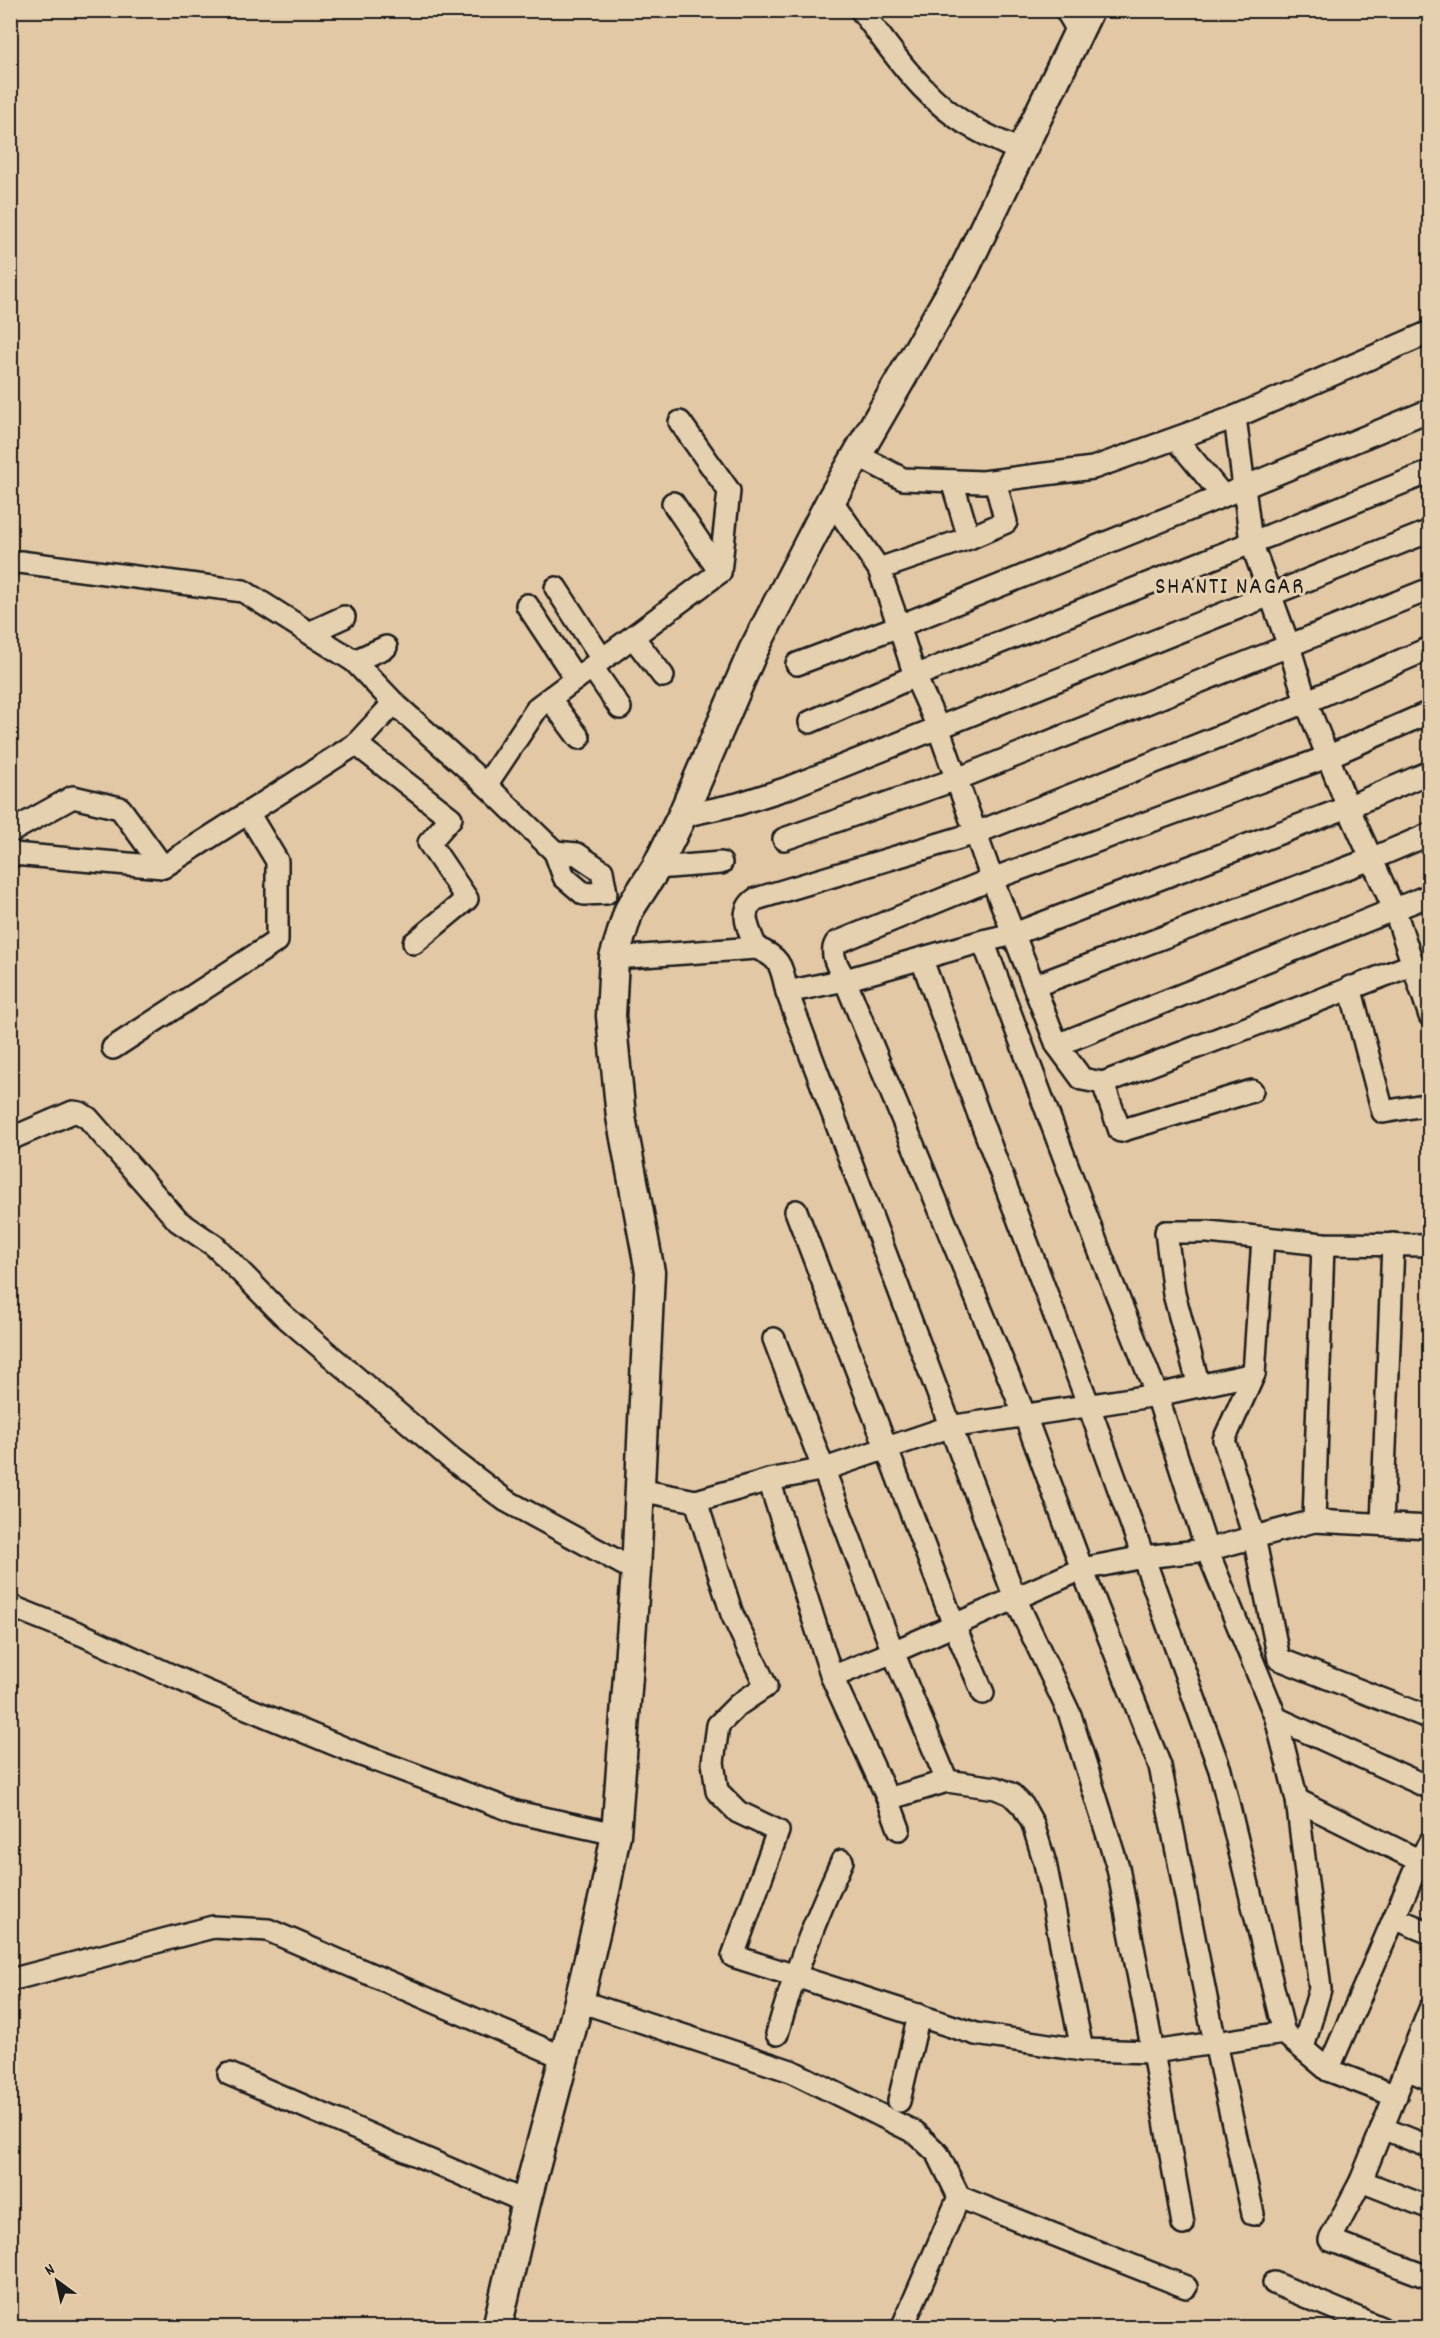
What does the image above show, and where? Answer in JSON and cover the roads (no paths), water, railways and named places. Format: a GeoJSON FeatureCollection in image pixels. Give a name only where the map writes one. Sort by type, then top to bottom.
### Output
{"type":"FeatureCollection","features":[{"type":"Feature","properties":{"kind":"street"},"geometry":{"type":"LineString","coordinates":[[861,10],[898,61],[924,91],[958,119],[1022,152]]}},
{"type":"Feature","properties":{"kind":"street"},"geometry":{"type":"LineString","coordinates":[[497,2328],[526,2202],[579,2001],[616,1834],[636,1571],[650,1272],[621,1117],[611,1016],[614,958],[629,910],[656,868],[682,816],[753,651],[831,500],[859,456],[964,270],[1022,152],[1078,17]]}},
{"type":"Feature","properties":{"kind":"street"},"geometry":{"type":"LineString","coordinates":[[859,456],[903,479],[996,481],[1093,468],[1235,417],[1430,332]]}},
{"type":"Feature","properties":{"kind":"street"},"geometry":{"type":"LineString","coordinates":[[796,664],[898,626],[1223,496],[1430,410]]}},
{"type":"Feature","properties":{"kind":"street"},"geometry":{"type":"LineString","coordinates":[[1235,417],[1251,542],[1289,646],[1306,702],[1348,807],[1395,911],[1430,1016]]}},
{"type":"Feature","properties":{"kind":"street"},"geometry":{"type":"LineString","coordinates":[[486,785],[538,707],[720,572],[729,490],[680,422]]}},
{"type":"Feature","properties":{"kind":"street"},"geometry":{"type":"LineString","coordinates":[[1176,439],[1223,496]]}},
{"type":"Feature","properties":{"kind":"street"},"geometry":{"type":"LineString","coordinates":[[810,722],[915,676],[1430,472]]}},
{"type":"Feature","properties":{"kind":"street"},"geometry":{"type":"LineString","coordinates":[[952,481],[969,538]]}},
{"type":"Feature","properties":{"kind":"street"},"geometry":{"type":"LineString","coordinates":[[879,569],[969,538],[1006,522],[996,481]]}},
{"type":"Feature","properties":{"kind":"street"},"geometry":{"type":"LineString","coordinates":[[831,500],[879,569],[915,676],[938,727],[992,879],[1057,1045],[1082,1079],[1103,1083],[1414,964]]}},
{"type":"Feature","properties":{"kind":"street"},"geometry":{"type":"LineString","coordinates":[[673,503],[720,572]]}},
{"type":"Feature","properties":{"kind":"street"},"geometry":{"type":"LineString","coordinates":[[682,816],[738,804],[785,789],[1430,531]]}},
{"type":"Feature","properties":{"kind":"street"},"geometry":{"type":"LineString","coordinates":[[10,564],[20,562],[243,591],[354,661],[394,703],[486,785],[555,852],[564,877],[584,894],[606,893],[629,910]]}},
{"type":"Feature","properties":{"kind":"street"},"geometry":{"type":"LineString","coordinates":[[556,588],[590,669]]}},
{"type":"Feature","properties":{"kind":"street"},"geometry":{"type":"LineString","coordinates":[[784,839],[957,779],[1430,590]]}},
{"type":"Feature","properties":{"kind":"street"},"geometry":{"type":"LineString","coordinates":[[527,605],[590,669],[620,708]]}},
{"type":"Feature","properties":{"kind":"street"},"geometry":{"type":"LineString","coordinates":[[311,632],[345,617]]}},
{"type":"Feature","properties":{"kind":"street"},"geometry":{"type":"LineString","coordinates":[[633,637],[663,676]]}},
{"type":"Feature","properties":{"kind":"street"},"geometry":{"type":"LineString","coordinates":[[354,661],[386,647]]}},
{"type":"Feature","properties":{"kind":"street"},"geometry":{"type":"LineString","coordinates":[[756,948],[746,922],[746,911],[748,904],[756,899],[976,833],[1306,702],[1430,648]]}},
{"type":"Feature","properties":{"kind":"street"},"geometry":{"type":"LineString","coordinates":[[550,699],[579,738]]}},
{"type":"Feature","properties":{"kind":"street"},"geometry":{"type":"LineString","coordinates":[[10,850],[13,854],[163,867],[356,744],[394,703]]}},
{"type":"Feature","properties":{"kind":"street"},"geometry":{"type":"LineString","coordinates":[[1253,2214],[1215,2043],[1160,1766],[1082,1569],[1025,1416],[832,949],[836,943],[992,879],[1327,757],[1430,712]]}},
{"type":"Feature","properties":{"kind":"street"},"geometry":{"type":"LineString","coordinates":[[356,744],[451,818],[429,843],[467,899],[414,943]]}},
{"type":"Feature","properties":{"kind":"street"},"geometry":{"type":"LineString","coordinates":[[787,992],[845,980],[922,960],[983,940],[1014,934],[1348,807],[1430,772]]}},
{"type":"Feature","properties":{"kind":"street"},"geometry":{"type":"LineString","coordinates":[[10,832],[73,797],[120,808],[163,867]]}},
{"type":"Feature","properties":{"kind":"street"},"geometry":{"type":"LineString","coordinates":[[113,1048],[277,941],[277,861],[248,813]]}},
{"type":"Feature","properties":{"kind":"street"},"geometry":{"type":"LineString","coordinates":[[1034,986],[1371,859],[1430,834]]}},
{"type":"Feature","properties":{"kind":"street"},"geometry":{"type":"LineString","coordinates":[[656,868],[721,863]]}},
{"type":"Feature","properties":{"kind":"street"},"geometry":{"type":"LineString","coordinates":[[1057,1045],[1430,896]]}},
{"type":"Feature","properties":{"kind":"street"},"geometry":{"type":"LineString","coordinates":[[983,940],[1101,1255],[1157,1395],[1207,1550],[1276,1718],[1297,1800],[1320,1989],[1303,2048]]}},
{"type":"Feature","properties":{"kind":"street"},"geometry":{"type":"LineString","coordinates":[[614,958],[756,948],[770,953],[779,961],[787,992],[1015,1598],[1070,1715],[1118,1868],[1183,2224]]}},
{"type":"Feature","properties":{"kind":"street"},"geometry":{"type":"LineString","coordinates":[[922,960],[982,1126],[1089,1406],[1220,1770],[1284,2033],[1328,2070],[1396,2096]]}},
{"type":"Feature","properties":{"kind":"street"},"geometry":{"type":"LineString","coordinates":[[1350,987],[1383,1112],[1430,1104]]}},
{"type":"Feature","properties":{"kind":"street"},"geometry":{"type":"LineString","coordinates":[[1103,1083],[1120,1131],[1252,1091]]}},
{"type":"Feature","properties":{"kind":"street"},"geometry":{"type":"LineString","coordinates":[[10,1140],[73,1112],[88,1118],[178,1221],[215,1246],[284,1315],[450,1458],[505,1500],[636,1571]]}},
{"type":"Feature","properties":{"kind":"street"},"geometry":{"type":"LineString","coordinates":[[796,1211],[954,1625],[983,1694]]}},
{"type":"Feature","properties":{"kind":"street"},"geometry":{"type":"LineString","coordinates":[[1199,1386],[1174,1294],[1166,1232],[1208,1232],[1323,1244],[1430,1245]]}},
{"type":"Feature","properties":{"kind":"street"},"geometry":{"type":"LineString","coordinates":[[1263,1238],[1254,1374],[1224,1440],[1254,1537],[1279,1659],[1430,1718]]}},
{"type":"Feature","properties":{"kind":"street"},"geometry":{"type":"LineString","coordinates":[[1314,1521],[1323,1244]]}},
{"type":"Feature","properties":{"kind":"street"},"geometry":{"type":"LineString","coordinates":[[1382,1524],[1393,1244]]}},
{"type":"Feature","properties":{"kind":"street"},"geometry":{"type":"LineString","coordinates":[[774,1338],[893,1652],[947,1781]]}},
{"type":"Feature","properties":{"kind":"street"},"geometry":{"type":"LineString","coordinates":[[639,1490],[696,1500],[769,1480],[825,1469],[950,1427],[1157,1395],[1254,1374]]}},
{"type":"Feature","properties":{"kind":"street"},"geometry":{"type":"LineString","coordinates":[[769,1480],[832,1677],[888,1799],[899,1829]]}},
{"type":"Feature","properties":{"kind":"street"},"geometry":{"type":"LineString","coordinates":[[696,1500],[732,1614],[766,1686],[738,1705],[718,1725],[713,1762],[717,1791],[738,1812],[778,1831],[733,1956],[976,2034],[1082,2050],[1153,2052],[1284,2033]]}},
{"type":"Feature","properties":{"kind":"street"},"geometry":{"type":"LineString","coordinates":[[832,1677],[1082,1569],[1144,1557],[1207,1550],[1314,1521],[1430,1527]]}},
{"type":"Feature","properties":{"kind":"street"},"geometry":{"type":"LineString","coordinates":[[10,1606],[83,1635],[208,1692],[356,1753],[516,1812],[616,1834]]}},
{"type":"Feature","properties":{"kind":"street"},"geometry":{"type":"LineString","coordinates":[[1276,1718],[1430,1788]]}},
{"type":"Feature","properties":{"kind":"street"},"geometry":{"type":"LineString","coordinates":[[888,1799],[947,1781],[996,1788],[1011,1794],[1023,1806],[1033,1824],[1045,1863],[1082,2050]]}},
{"type":"Feature","properties":{"kind":"street"},"geometry":{"type":"LineString","coordinates":[[1297,1800],[1424,1863]]}},
{"type":"Feature","properties":{"kind":"street"},"geometry":{"type":"LineString","coordinates":[[1328,2070],[1394,1918],[1424,1863],[1430,1842]]}},
{"type":"Feature","properties":{"kind":"street"},"geometry":{"type":"LineString","coordinates":[[777,2034],[794,1975],[842,1861]]}},
{"type":"Feature","properties":{"kind":"street"},"geometry":{"type":"LineString","coordinates":[[1394,1918],[1430,1933]]}},
{"type":"Feature","properties":{"kind":"street"},"geometry":{"type":"LineString","coordinates":[[10,1980],[213,1927],[268,1930],[565,2058]]}},
{"type":"Feature","properties":{"kind":"street"},"geometry":{"type":"LineString","coordinates":[[579,2001],[790,2071],[916,2133],[938,2154],[959,2197],[1186,2287]]}},
{"type":"Feature","properties":{"kind":"street"},"geometry":{"type":"LineString","coordinates":[[1429,2013],[1360,2181],[1330,2240],[1430,2278]]}},
{"type":"Feature","properties":{"kind":"street"},"geometry":{"type":"LineString","coordinates":[[899,2101],[919,2015]]}},
{"type":"Feature","properties":{"kind":"street"},"geometry":{"type":"LineString","coordinates":[[1407,2069],[1430,2079]]}},
{"type":"Feature","properties":{"kind":"street"},"geometry":{"type":"LineString","coordinates":[[230,2074],[526,2202]]}},
{"type":"Feature","properties":{"kind":"street"},"geometry":{"type":"LineString","coordinates":[[1382,2128],[1430,2147]]}},
{"type":"Feature","properties":{"kind":"street"},"geometry":{"type":"LineString","coordinates":[[1360,2181],[1430,2208]]}},
{"type":"Feature","properties":{"kind":"street"},"geometry":{"type":"LineString","coordinates":[[902,2328],[959,2197]]}},
{"type":"Feature","properties":{"kind":"street"},"geometry":{"type":"LineString","coordinates":[[1274,2283],[1381,2328]]}},
{"type":"Feature","properties":{"kind":"district","name":"SHANTI NAGAR"},"geometry":{"type":"Point","coordinates":[1230,585]}}]}
